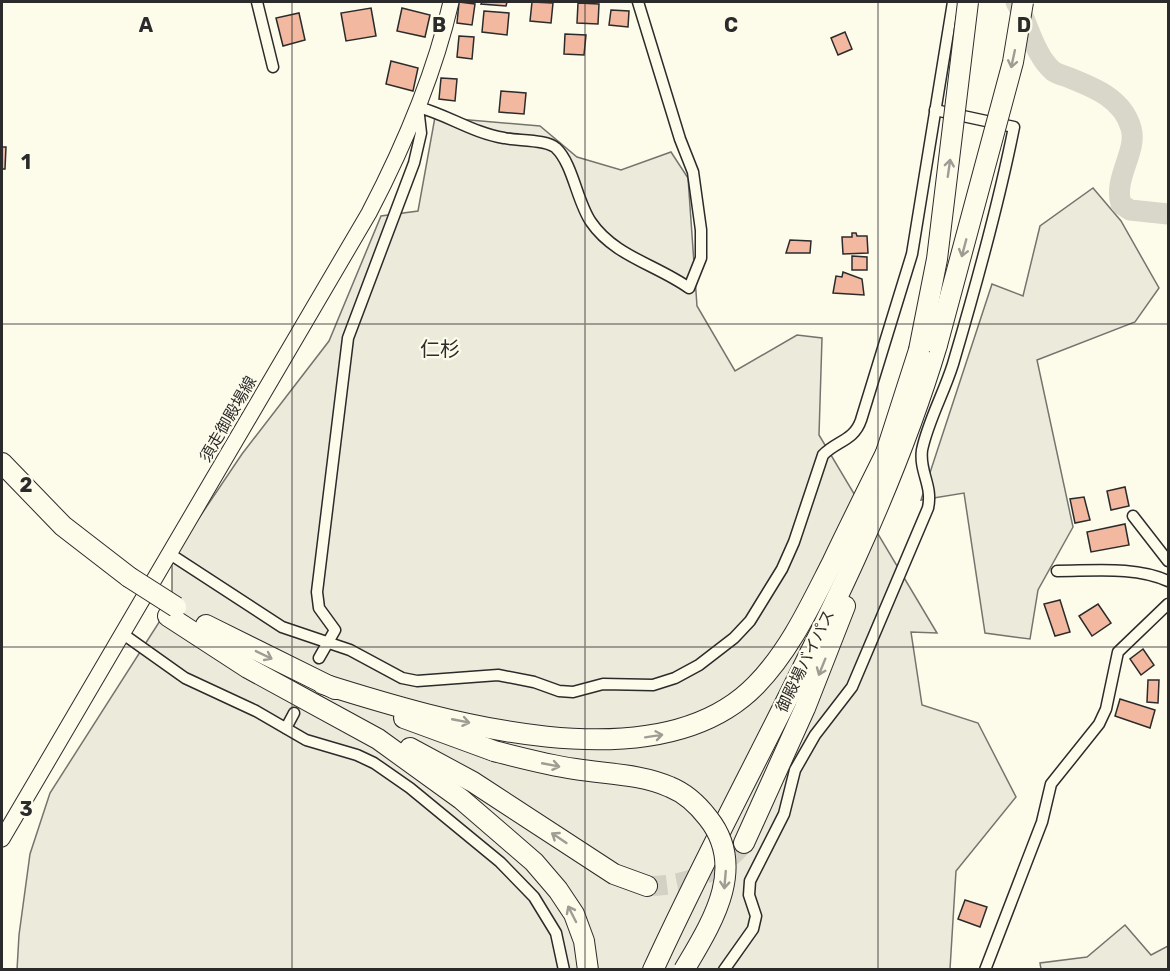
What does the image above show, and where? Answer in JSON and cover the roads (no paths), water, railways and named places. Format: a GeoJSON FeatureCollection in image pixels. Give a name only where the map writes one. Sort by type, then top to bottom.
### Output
{"type":"FeatureCollection","features":[{"type":"Feature","properties":{"kind":"highway"},"geometry":{"type":"LineString","coordinates":[[928,347],[968,2]]}},
{"type":"Feature","properties":{"kind":"highway"},"geometry":{"type":"LineString","coordinates":[[928,347],[1013,62],[1023,2]]}},
{"type":"Feature","properties":{"kind":"highway","name":"御殿場バイパス"},"geometry":{"type":"LineString","coordinates":[[653,969],[683,904],[826,620],[894,452],[928,347]]}},
{"type":"Feature","properties":{"kind":"highway"},"geometry":{"type":"LineString","coordinates":[[323,684],[415,711],[551,736],[625,739],[682,730],[734,705],[756,685],[793,637],[894,452]]}},
{"type":"Feature","properties":{"kind":"highway"},"geometry":{"type":"LineString","coordinates":[[744,843],[838,626],[894,452]]}},
{"type":"Feature","properties":{"kind":"highway","name":"御殿場バイパス"},"geometry":{"type":"LineString","coordinates":[[640,969],[811,627],[852,536],[894,452]]}},
{"type":"Feature","properties":{"kind":"highway"},"geometry":{"type":"LineString","coordinates":[[2,463],[63,526],[126,582]]}},
{"type":"Feature","properties":{"kind":"highway"},"geometry":{"type":"LineString","coordinates":[[2,480],[58,536],[172,612],[218,648],[248,668],[378,739],[461,799],[534,862],[569,906],[584,941],[588,969]]}},
{"type":"Feature","properties":{"kind":"highway"},"geometry":{"type":"LineString","coordinates":[[172,612],[323,684],[409,720],[494,751],[539,763],[649,780],[670,787],[688,797],[702,810],[720,839],[726,876],[717,913],[684,969]]}},
{"type":"Feature","properties":{"kind":"highway"},"geometry":{"type":"LineString","coordinates":[[218,648],[433,760],[522,813],[614,874],[647,886]]}},
{"type":"Feature","properties":{"kind":"main road","name":"須走御殿場線"},"geometry":{"type":"LineString","coordinates":[[2,839],[369,213],[418,107],[444,29],[450,2]]}},
{"type":"Feature","properties":{"kind":"street"},"geometry":{"type":"LineString","coordinates":[[257,2],[273,67]]}},
{"type":"Feature","properties":{"kind":"street"},"geometry":{"type":"LineString","coordinates":[[320,658],[335,630],[319,608],[317,592],[348,338],[414,163],[421,133],[418,107],[441,113],[486,135],[524,142],[546,142],[556,147],[564,159],[591,222],[606,239],[629,256],[669,273],[689,288],[702,258],[701,230],[693,172],[680,139],[638,2]]}},
{"type":"Feature","properties":{"kind":"street"},"geometry":{"type":"LineString","coordinates":[[170,554],[282,627],[350,650],[402,678],[417,681],[498,675],[534,682],[560,691],[573,692],[603,684],[653,685],[675,678],[699,665],[734,638],[750,621],[782,569],[806,512],[822,455],[858,429],[889,336],[912,254],[953,2]]}},
{"type":"Feature","properties":{"kind":"street"},"geometry":{"type":"LineString","coordinates":[[724,969],[753,929],[756,916],[749,895],[750,881],[784,814],[795,770],[815,735],[852,687],[928,508],[931,494],[921,462],[923,449],[948,381],[971,305],[1014,126],[935,110]]}},
{"type":"Feature","properties":{"kind":"street"},"geometry":{"type":"LineString","coordinates":[[1133,516],[1168,561]]}},
{"type":"Feature","properties":{"kind":"street"},"geometry":{"type":"LineString","coordinates":[[1057,572],[1124,571],[1159,577],[1168,582]]}},
{"type":"Feature","properties":{"kind":"street"},"geometry":{"type":"LineString","coordinates":[[985,969],[1042,822],[1051,784],[1099,724],[1107,709],[1118,652],[1168,604]]}},
{"type":"Feature","properties":{"kind":"street"},"geometry":{"type":"LineString","coordinates":[[123,634],[184,678],[256,711],[306,740],[357,755],[374,763],[419,795],[519,880],[547,914],[556,933],[564,969]]}},
{"type":"Feature","properties":{"kind":"street"},"geometry":{"type":"LineString","coordinates":[[286,728],[294,713]]}},
{"type":"Feature","properties":{"kind":"waterway"},"geometry":{"type":"LineString","coordinates":[[1016,2],[1046,64],[1055,72],[1107,96],[1122,109],[1127,118],[1132,137],[1120,184],[1121,204],[1130,210],[1168,214]]}},
{"type":"Feature","properties":{"kind":"tunnel"},"geometry":{"type":"LineString","coordinates":[[647,886],[675,884],[700,876],[723,863],[744,843]]}},
{"type":"Feature","properties":{"kind":"district","name":"仁杉"},"geometry":{"type":"Point","coordinates":[440,349]}}]}
